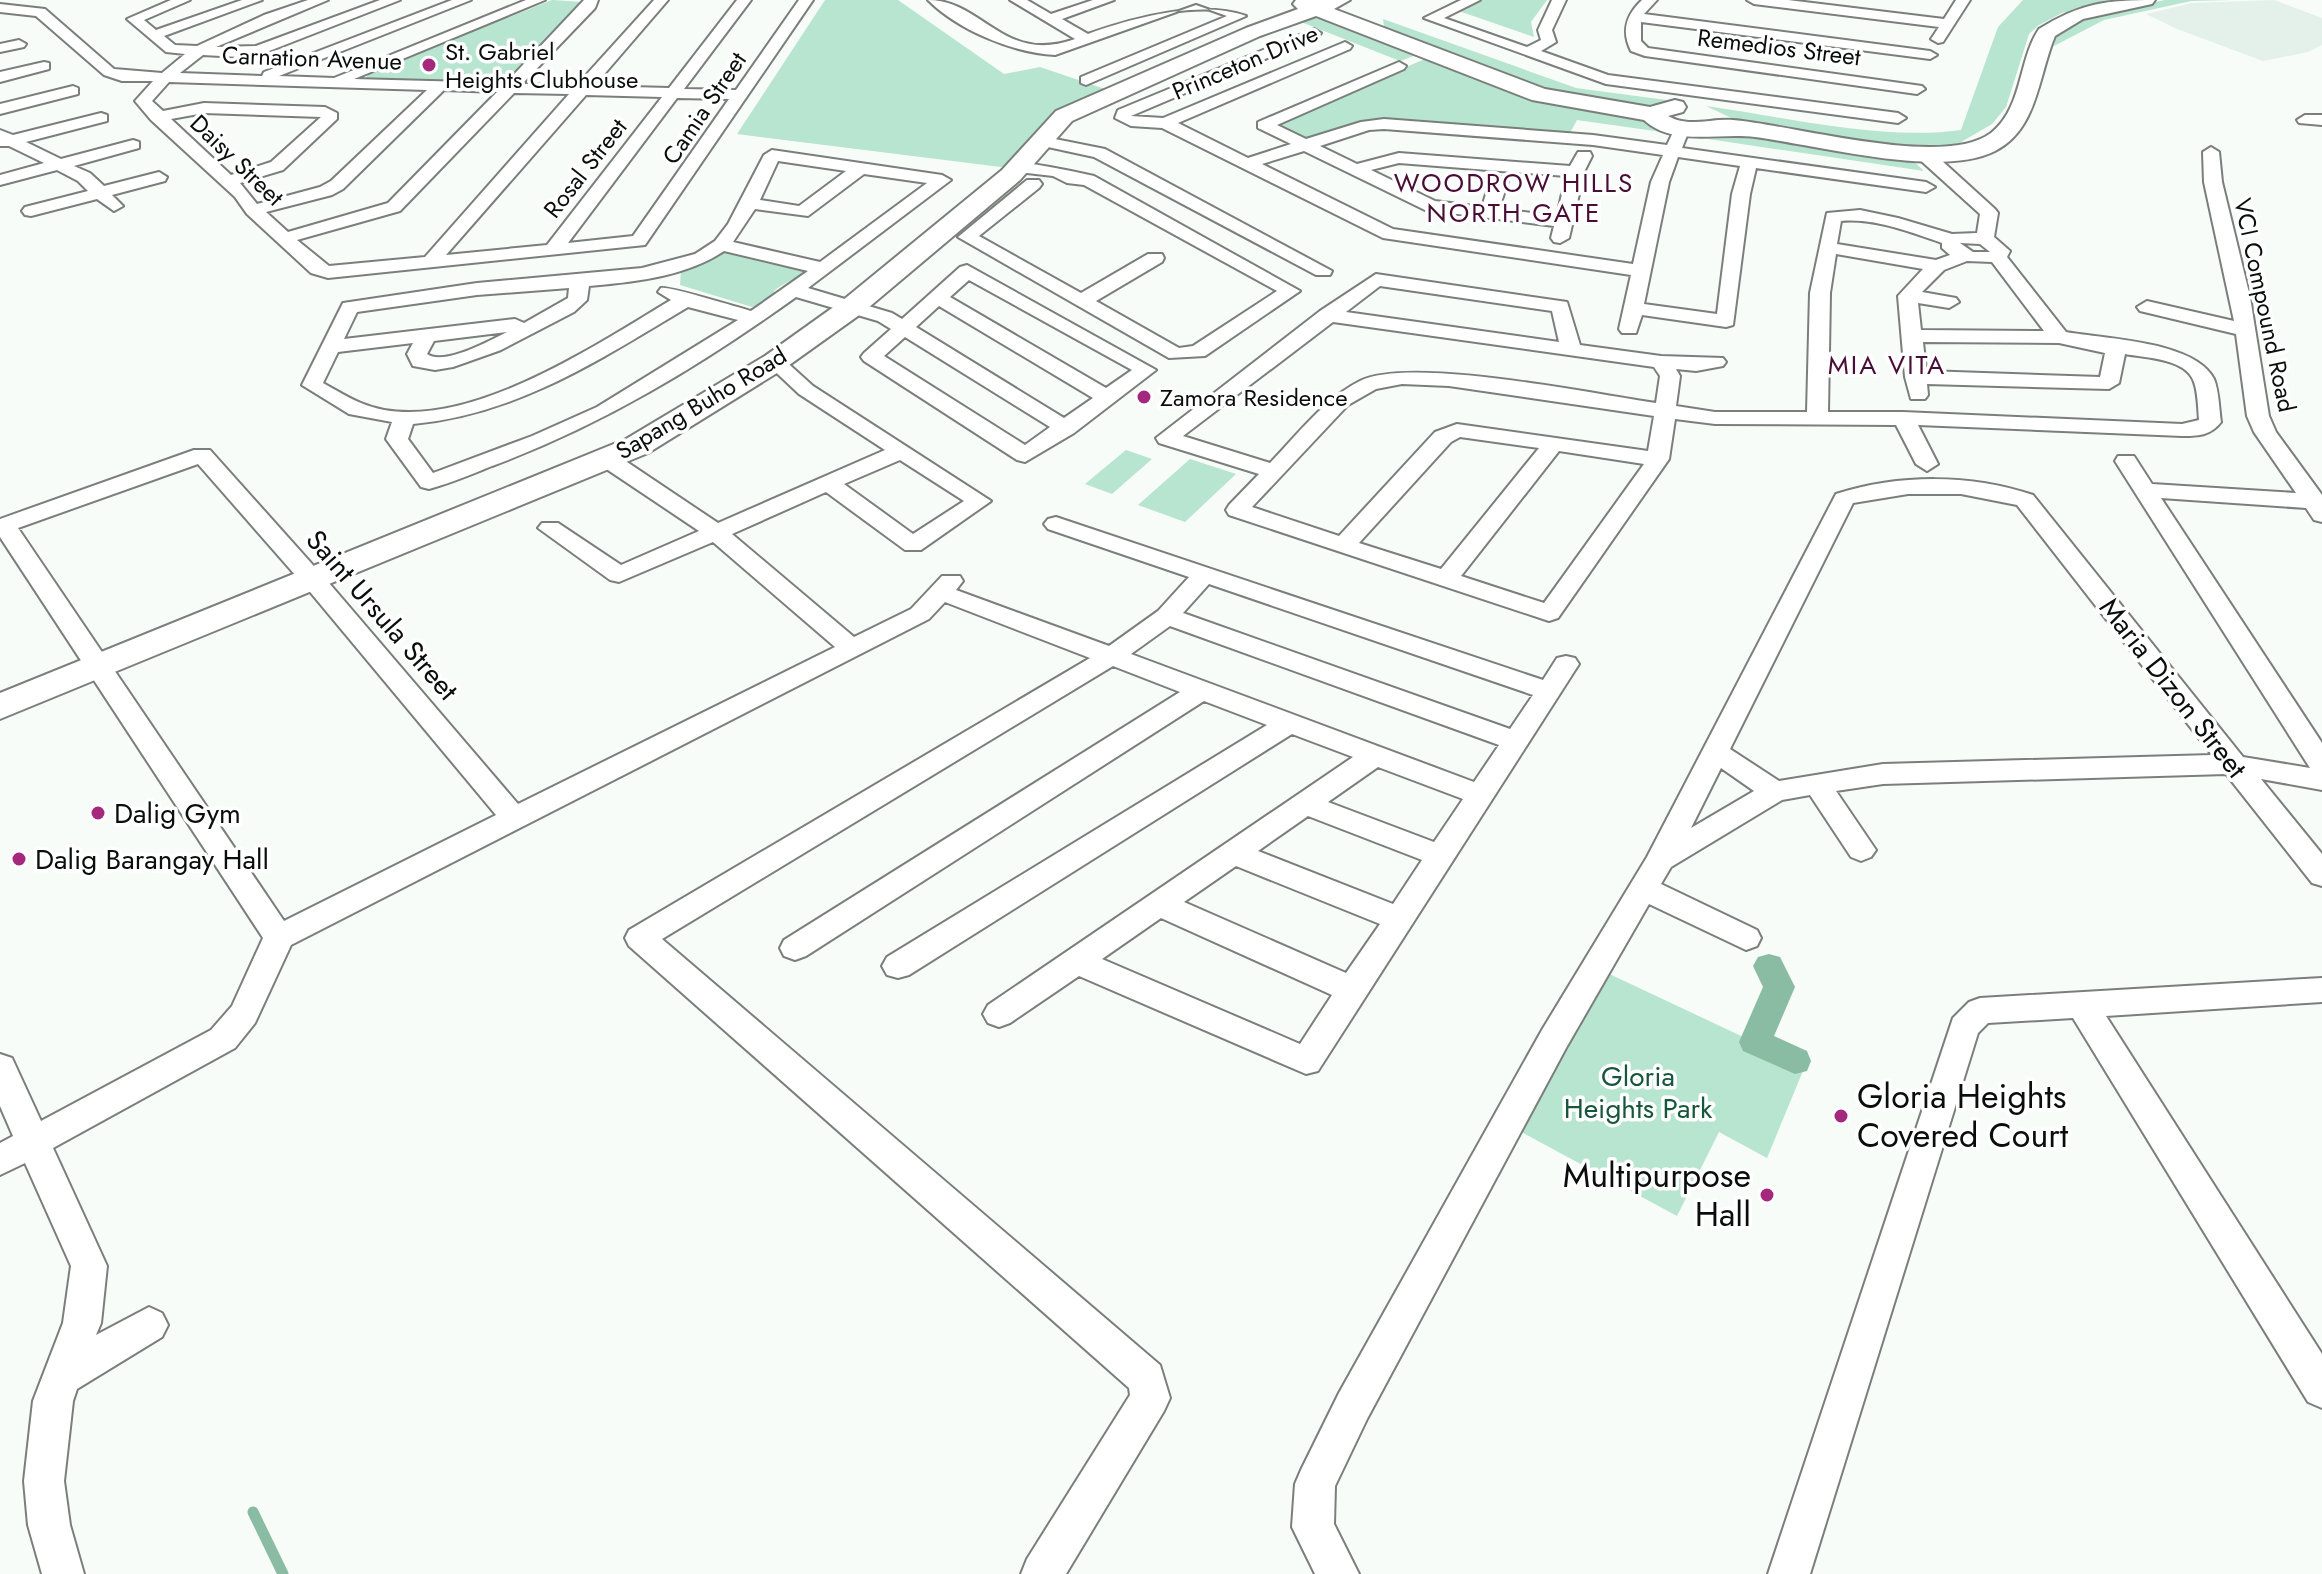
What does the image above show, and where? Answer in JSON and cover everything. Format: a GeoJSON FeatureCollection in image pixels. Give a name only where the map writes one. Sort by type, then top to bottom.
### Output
{"type":"FeatureCollection","features":[{"type":"Feature","properties":{"kind":"street"},"geometry":{"type":"LineString","coordinates":[[183,0],[134,19],[171,49],[239,53],[259,50],[393,0]]}},
{"type":"Feature","properties":{"kind":"street"},"geometry":{"type":"LineString","coordinates":[[154,35],[255,0]]}},
{"type":"Feature","properties":{"kind":"street"},"geometry":{"type":"LineString","coordinates":[[167,77],[195,52],[227,34],[321,0]]}},
{"type":"Feature","properties":{"kind":"street"},"geometry":{"type":"LineString","coordinates":[[257,80],[464,0]]}},
{"type":"Feature","properties":{"kind":"street"},"geometry":{"type":"LineString","coordinates":[[332,83],[538,0]]}},
{"type":"Feature","properties":{"kind":"street"},"geometry":{"type":"LineString","coordinates":[[286,238],[394,207],[591,0]]}},
{"type":"Feature","properties":{"kind":"street"},"geometry":{"type":"LineString","coordinates":[[430,262],[661,0]]}},
{"type":"Feature","properties":{"kind":"street","name":"Rosal Street"},"geometry":{"type":"LineString","coordinates":[[552,251],[744,0]]}},
{"type":"Feature","properties":{"kind":"street","name":"Camia Street"},"geometry":{"type":"LineString","coordinates":[[552,251],[639,241],[806,0]]}},
{"type":"Feature","properties":{"kind":"street"},"geometry":{"type":"LineString","coordinates":[[935,0],[1019,48],[1055,51],[1196,0],[1239,16],[1086,80]]}},
{"type":"Feature","properties":{"kind":"street"},"geometry":{"type":"LineString","coordinates":[[1017,0],[1088,40]]}},
{"type":"Feature","properties":{"kind":"street"},"geometry":{"type":"LineString","coordinates":[[1049,19],[1107,0]]}},
{"type":"Feature","properties":{"kind":"street"},"geometry":{"type":"LineString","coordinates":[[1473,0],[1431,18],[1606,79],[1689,117],[1729,127],[1924,154],[1960,153],[1983,148],[2006,132],[2022,111],[2040,44],[2046,33],[2056,26],[2086,12],[2145,0]]}},
{"type":"Feature","properties":{"kind":"street"},"geometry":{"type":"LineString","coordinates":[[1527,52],[1549,42],[1545,30],[1559,0]]}},
{"type":"Feature","properties":{"kind":"street"},"geometry":{"type":"LineString","coordinates":[[1650,0],[1635,17],[1921,78],[1945,23],[1959,1]]}},
{"type":"Feature","properties":{"kind":"street"},"geometry":{"type":"LineString","coordinates":[[1754,0],[1945,23]]}},
{"type":"Feature","properties":{"kind":"street","name":"Carnation Avenue"},"geometry":{"type":"LineString","coordinates":[[0,8],[40,12],[112,74],[742,95]]}},
{"type":"Feature","properties":{"kind":"street"},"geometry":{"type":"LineString","coordinates":[[1643,271],[1389,234],[1165,123],[1131,121],[1123,118],[1124,113],[1315,10],[1540,95],[1651,114],[1667,125],[1689,117]]}},
{"type":"Feature","properties":{"kind":"street","name":"Sapang Buho Road"},"geometry":{"type":"LineString","coordinates":[[0,707],[607,459],[667,429],[775,362],[852,307],[1063,142],[1064,116],[1081,106],[1315,10]]}},
{"type":"Feature","properties":{"kind":"street","name":"Remedios Street"},"geometry":{"type":"LineString","coordinates":[[1635,17],[1630,33],[1636,48],[1659,56],[1921,78]]}},
{"type":"Feature","properties":{"kind":"street"},"geometry":{"type":"LineString","coordinates":[[0,48],[19,44]]}},
{"type":"Feature","properties":{"kind":"street","name":"Princeton Drive"},"geometry":{"type":"LineString","coordinates":[[1165,123],[1345,46]]}},
{"type":"Feature","properties":{"kind":"street"},"geometry":{"type":"LineString","coordinates":[[1431,53],[1264,125],[1431,206],[1565,222]]}},
{"type":"Feature","properties":{"kind":"street"},"geometry":{"type":"LineString","coordinates":[[0,77],[44,66]]}},
{"type":"Feature","properties":{"kind":"street","name":"Daisy Street"},"geometry":{"type":"LineString","coordinates":[[167,77],[143,101],[228,181],[253,210],[318,269],[328,272],[430,262]]}},
{"type":"Feature","properties":{"kind":"street"},"geometry":{"type":"LineString","coordinates":[[253,210],[326,191],[337,185],[440,86]]}},
{"type":"Feature","properties":{"kind":"street"},"geometry":{"type":"LineString","coordinates":[[0,109],[73,91]]}},
{"type":"Feature","properties":{"kind":"street"},"geometry":{"type":"LineString","coordinates":[[157,117],[204,108],[325,112],[331,116],[277,166],[228,181]]}},
{"type":"Feature","properties":{"kind":"street"},"geometry":{"type":"LineString","coordinates":[[1689,117],[1750,161],[1926,187]]}},
{"type":"Feature","properties":{"kind":"street"},"geometry":{"type":"LineString","coordinates":[[1629,329],[1660,182],[1689,117]]}},
{"type":"Feature","properties":{"kind":"street"},"geometry":{"type":"LineString","coordinates":[[1249,163],[1367,125],[1593,140],[1689,117],[1898,118]]}},
{"type":"Feature","properties":{"kind":"street"},"geometry":{"type":"LineString","coordinates":[[4,139],[101,118]]}},
{"type":"Feature","properties":{"kind":"street"},"geometry":{"type":"LineString","coordinates":[[4,139],[61,164],[102,192],[114,206]]}},
{"type":"Feature","properties":{"kind":"street"},"geometry":{"type":"LineString","coordinates":[[1554,258],[1576,172],[1593,140]]}},
{"type":"Feature","properties":{"kind":"street"},"geometry":{"type":"LineString","coordinates":[[1063,142],[1099,153],[1323,271]]}},
{"type":"Feature","properties":{"kind":"street"},"geometry":{"type":"LineString","coordinates":[[0,180],[133,145]]}},
{"type":"Feature","properties":{"kind":"street","name":"VCI Compound Road"},"geometry":{"type":"LineString","coordinates":[[2211,152],[2213,182],[2245,330],[2258,416],[2265,432],[2319,506]]}},
{"type":"Feature","properties":{"kind":"street"},"geometry":{"type":"LineString","coordinates":[[1924,154],[1989,213],[1985,239]]}},
{"type":"Feature","properties":{"kind":"street"},"geometry":{"type":"LineString","coordinates":[[403,420],[397,439],[429,482],[601,412],[670,373],[797,291],[942,180],[772,155],[749,203],[721,245],[699,259],[658,271],[478,289],[350,307],[312,385],[334,402],[348,408],[403,420],[454,415],[562,372],[685,300]]}},
{"type":"Feature","properties":{"kind":"street"},"geometry":{"type":"LineString","coordinates":[[1356,169],[1399,158],[1576,172]]}},
{"type":"Feature","properties":{"kind":"street"},"geometry":{"type":"LineString","coordinates":[[1633,308],[1726,321],[1741,194],[1750,161]]}},
{"type":"Feature","properties":{"kind":"street"},"geometry":{"type":"LineString","coordinates":[[749,203],[802,212],[861,168]]}},
{"type":"Feature","properties":{"kind":"street"},"geometry":{"type":"LineString","coordinates":[[1020,175],[1060,185],[1073,179],[1088,180],[1290,291],[1198,352],[1176,354],[967,237],[1020,175]]}},
{"type":"Feature","properties":{"kind":"street"},"geometry":{"type":"LineString","coordinates":[[31,211],[159,177]]}},
{"type":"Feature","properties":{"kind":"street"},"geometry":{"type":"LineString","coordinates":[[1489,214],[1499,181]]}},
{"type":"Feature","properties":{"kind":"street"},"geometry":{"type":"LineString","coordinates":[[1817,418],[1820,293],[1833,217],[1840,215],[1910,227],[1951,240],[1965,237],[1985,239],[2001,251],[1997,256],[1985,259],[1965,256],[1951,248],[1951,240]]}},
{"type":"Feature","properties":{"kind":"street"},"geometry":{"type":"LineString","coordinates":[[721,245],[824,269]]}},
{"type":"Feature","properties":{"kind":"street"},"geometry":{"type":"LineString","coordinates":[[1830,248],[1937,266]]}},
{"type":"Feature","properties":{"kind":"street"},"geometry":{"type":"LineString","coordinates":[[430,262],[552,251]]}},
{"type":"Feature","properties":{"kind":"street"},"geometry":{"type":"LineString","coordinates":[[1927,464],[1912,418],[1915,377],[1908,296],[1937,266],[1965,256]]}},
{"type":"Feature","properties":{"kind":"street"},"geometry":{"type":"LineString","coordinates":[[1997,256],[2059,337]]}},
{"type":"Feature","properties":{"kind":"street"},"geometry":{"type":"LineString","coordinates":[[1082,301],[1155,258]]}},
{"type":"Feature","properties":{"kind":"street"},"geometry":{"type":"LineString","coordinates":[[658,271],[667,291],[685,300],[755,318]]}},
{"type":"Feature","properties":{"kind":"street"},"geometry":{"type":"LineString","coordinates":[[967,271],[1146,370],[1025,455],[871,357],[938,298],[967,271]]}},
{"type":"Feature","properties":{"kind":"street"},"geometry":{"type":"LineString","coordinates":[[427,335],[417,354],[420,362],[429,365],[447,363],[538,322],[577,300],[580,280]]}},
{"type":"Feature","properties":{"kind":"street"},"geometry":{"type":"LineString","coordinates":[[1274,471],[1167,438],[1376,280],[1560,306],[1571,348]]}},
{"type":"Feature","properties":{"kind":"street"},"geometry":{"type":"LineString","coordinates":[[797,291],[885,317],[1066,428]]}},
{"type":"Feature","properties":{"kind":"street"},"geometry":{"type":"LineString","coordinates":[[1908,296],[1949,302]]}},
{"type":"Feature","properties":{"kind":"street"},"geometry":{"type":"LineString","coordinates":[[938,298],[1108,398]]}},
{"type":"Feature","properties":{"kind":"street"},"geometry":{"type":"LineString","coordinates":[[2147,307],[2245,330]]}},
{"type":"Feature","properties":{"kind":"street"},"geometry":{"type":"LineString","coordinates":[[1327,315],[1661,362],[1696,365],[1716,362]]}},
{"type":"Feature","properties":{"kind":"street"},"geometry":{"type":"LineString","coordinates":[[330,347],[538,322]]}},
{"type":"Feature","properties":{"kind":"street"},"geometry":{"type":"LineString","coordinates":[[1661,362],[1670,376],[1665,412],[1658,459],[1549,613],[1237,510],[1341,401],[1370,384],[1402,378],[1449,380],[1665,412],[1715,418],[1912,418],[2182,430],[2202,429],[2210,422],[2205,382],[2197,369],[2177,357],[2059,337],[1911,336]]}},
{"type":"Feature","properties":{"kind":"street"},"geometry":{"type":"LineString","coordinates":[[1915,377],[2109,383],[2115,353],[2111,345]]}},
{"type":"Feature","properties":{"kind":"street"},"geometry":{"type":"LineString","coordinates":[[775,362],[806,390],[980,501],[913,545],[827,483]]}},
{"type":"Feature","properties":{"kind":"street"},"geometry":{"type":"LineString","coordinates":[[1345,544],[1443,437],[1457,430],[1658,459]]}},
{"type":"Feature","properties":{"kind":"street"},"geometry":{"type":"LineString","coordinates":[[1447,578],[1553,445]]}},
{"type":"Feature","properties":{"kind":"street"},"geometry":{"type":"LineString","coordinates":[[550,528],[619,575],[901,451]]}},
{"type":"Feature","properties":{"kind":"street","name":"Saint Ursula Street"},"geometry":{"type":"LineString","coordinates":[[2,526],[202,455],[314,580],[513,817]]}},
{"type":"Feature","properties":{"kind":"street"},"geometry":{"type":"LineString","coordinates":[[607,459],[717,533],[852,648]]}},
{"type":"Feature","properties":{"kind":"street"},"geometry":{"type":"LineString","coordinates":[[2126,461],[2322,765]]}},
{"type":"Feature","properties":{"kind":"street","name":"Maria Dizon Street"},"geometry":{"type":"LineString","coordinates":[[1716,752],[1844,499],[1857,493],[1887,489],[2007,491],[2025,500],[2322,875]]}},
{"type":"Feature","properties":{"kind":"street"},"geometry":{"type":"LineString","coordinates":[[2146,490],[2319,506]]}},
{"type":"Feature","properties":{"kind":"street"},"geometry":{"type":"LineString","coordinates":[[1056,524],[1549,691]]}},
{"type":"Feature","properties":{"kind":"street"},"geometry":{"type":"LineString","coordinates":[[2,526],[101,666],[279,937]]}},
{"type":"Feature","properties":{"kind":"street"},"geometry":{"type":"LineString","coordinates":[[1042,1574],[1150,1398],[1146,1378],[640,938],[1112,656],[1167,616],[1204,575]]}},
{"type":"Feature","properties":{"kind":"street"},"geometry":{"type":"LineString","coordinates":[[0,1160],[223,1039],[244,1014],[279,937],[920,614],[946,587],[1112,656],[1481,795]]}},
{"type":"Feature","properties":{"kind":"street"},"geometry":{"type":"LineString","coordinates":[[1167,616],[1516,741]]}},
{"type":"Feature","properties":{"kind":"street"},"geometry":{"type":"LineString","coordinates":[[1076,961],[1306,1061],[1566,664]]}},
{"type":"Feature","properties":{"kind":"street"},"geometry":{"type":"LineString","coordinates":[[795,948],[1202,690]]}},
{"type":"Feature","properties":{"kind":"street"},"geometry":{"type":"LineString","coordinates":[[898,966],[1290,723]]}},
{"type":"Feature","properties":{"kind":"street"},"geometry":{"type":"LineString","coordinates":[[1338,1574],[1313,1527],[1315,1484],[1353,1406],[1563,1023],[1644,889],[1716,752],[1775,791]]}},
{"type":"Feature","properties":{"kind":"street"},"geometry":{"type":"LineString","coordinates":[[999,1014],[1376,755]]}},
{"type":"Feature","properties":{"kind":"street"},"geometry":{"type":"LineString","coordinates":[[1660,860],[1775,791],[1883,774],[2232,764],[2322,780]]}},
{"type":"Feature","properties":{"kind":"street"},"geometry":{"type":"LineString","coordinates":[[1817,784],[1861,850]]}},
{"type":"Feature","properties":{"kind":"street"},"geometry":{"type":"LineString","coordinates":[[1306,804],[1441,856]]}},
{"type":"Feature","properties":{"kind":"street"},"geometry":{"type":"LineString","coordinates":[[1234,853],[1399,919]]}},
{"type":"Feature","properties":{"kind":"street"},"geometry":{"type":"LineString","coordinates":[[1644,889],[1746,938]]}},
{"type":"Feature","properties":{"kind":"street"},"geometry":{"type":"LineString","coordinates":[[1159,904],[1353,990]]}},
{"type":"Feature","properties":{"kind":"street"},"geometry":{"type":"LineString","coordinates":[[1789,1574],[1964,1027],[1980,1011],[2322,990]]}},
{"type":"Feature","properties":{"kind":"street"},"geometry":{"type":"LineString","coordinates":[[2081,1003],[2322,1389]]}},
{"type":"Feature","properties":{"kind":"street"},"geometry":{"type":"LineString","coordinates":[[0,1068],[89,1266],[82,1323],[53,1401],[44,1481],[49,1525],[63,1574]]}},
{"type":"Feature","properties":{"kind":"street"},"geometry":{"type":"LineString","coordinates":[[63,1376],[149,1325]]}},
{"type":"Feature","properties":{"kind":"shaded area"},"geometry":{"type":"Polygon","coordinates":[[[2274,0],[2322,18],[2322,45],[2308,52],[2263,61],[2146,14],[2192,3],[2274,0]]]}},
{"type":"Feature","properties":{"kind":"green space"},"geometry":{"type":"Polygon","coordinates":[[[552,0],[583,2],[508,79],[501,82],[366,78],[370,72],[552,0]]]}},
{"type":"Feature","properties":{"kind":"green space"},"geometry":{"type":"Polygon","coordinates":[[[825,0],[898,0],[1004,74],[1040,67],[1108,90],[1009,168],[737,134],[825,0]]]}},
{"type":"Feature","properties":{"kind":"green space"},"geometry":{"type":"Polygon","coordinates":[[[1478,0],[1547,0],[1531,22],[1534,37],[1453,9],[1478,0]]]}},
{"type":"Feature","properties":{"kind":"green space"},"geometry":{"type":"Polygon","coordinates":[[[2023,0],[2112,0],[2062,13],[2029,34],[2006,107],[1992,124],[1956,145],[1905,146],[1742,123],[1706,106],[1866,130],[1930,133],[1961,130],[1998,27],[2023,0]]]}},
{"type":"Feature","properties":{"kind":"green space"},"geometry":{"type":"Polygon","coordinates":[[[2165,0],[2232,0],[2191,1],[2104,20],[2054,46],[2057,32],[2082,18],[2165,0]]]}},
{"type":"Feature","properties":{"kind":"green space"},"geometry":{"type":"Polygon","coordinates":[[[1304,17],[1345,26],[1419,54],[1400,61],[1296,20],[1304,17]]]}},
{"type":"Feature","properties":{"kind":"green space"},"geometry":{"type":"Polygon","coordinates":[[[1383,19],[1576,88],[1674,101],[1637,107],[1557,94],[1398,35],[1384,27],[1383,19]]]}},
{"type":"Feature","properties":{"kind":"green space"},"geometry":{"type":"Polygon","coordinates":[[[1427,58],[1531,98],[1641,118],[1669,133],[1577,120],[1570,133],[1380,121],[1304,140],[1273,125],[1427,58]]]}},
{"type":"Feature","properties":{"kind":"green space"},"geometry":{"type":"Polygon","coordinates":[[[1723,129],[1911,159],[1924,171],[1688,136],[1723,129]]]}},
{"type":"Feature","properties":{"kind":"green space"},"geometry":{"type":"Polygon","coordinates":[[[727,249],[811,269],[779,287],[774,291],[773,298],[752,307],[680,285],[681,270],[727,249]]]}},
{"type":"Feature","properties":{"kind":"green space"},"geometry":{"type":"Polygon","coordinates":[[[1126,450],[1152,459],[1112,494],[1085,484],[1126,450]]]}},
{"type":"Feature","properties":{"kind":"green space"},"geometry":{"type":"Polygon","coordinates":[[[1190,459],[1236,474],[1185,522],[1138,505],[1190,459]]]}},
{"type":"Feature","properties":{"kind":"green space","name":"Gloria Heights Park"},"geometry":{"type":"Polygon","coordinates":[[[1603,971],[1805,1066],[1767,1158],[1719,1132],[1677,1216],[1514,1128],[1603,971]]]}},
{"type":"Feature","properties":{"kind":"waterway"},"geometry":{"type":"LineString","coordinates":[[1769,966],[1779,987],[1755,1042],[1795,1061]]}},
{"type":"Feature","properties":{"kind":"waterway"},"geometry":{"type":"LineString","coordinates":[[253,1512],[283,1574]]}},
{"type":"Feature","properties":{"kind":"place","name":"St. Gabriel Heights Clubhouse"},"geometry":{"type":"Point","coordinates":[429,65]}},
{"type":"Feature","properties":{"kind":"place","name":"Zamora Residence"},"geometry":{"type":"Point","coordinates":[1144,397]}},
{"type":"Feature","properties":{"kind":"place","name":"Dalig Gym"},"geometry":{"type":"Point","coordinates":[98,813]}},
{"type":"Feature","properties":{"kind":"place","name":"Dalig Barangay Hall"},"geometry":{"type":"Point","coordinates":[19,859]}},
{"type":"Feature","properties":{"kind":"place","name":"Gloria Heights Covered Court"},"geometry":{"type":"Point","coordinates":[1841,1116]}},
{"type":"Feature","properties":{"kind":"place","name":"Multipurpose Hall"},"geometry":{"type":"Point","coordinates":[1767,1195]}},
{"type":"Feature","properties":{"kind":"district","name":"WOODROW HILLS NORTH GATE"},"geometry":{"type":"Point","coordinates":[1514,198]}},
{"type":"Feature","properties":{"kind":"district","name":"MIA VITA"},"geometry":{"type":"Point","coordinates":[1887,365]}}]}
